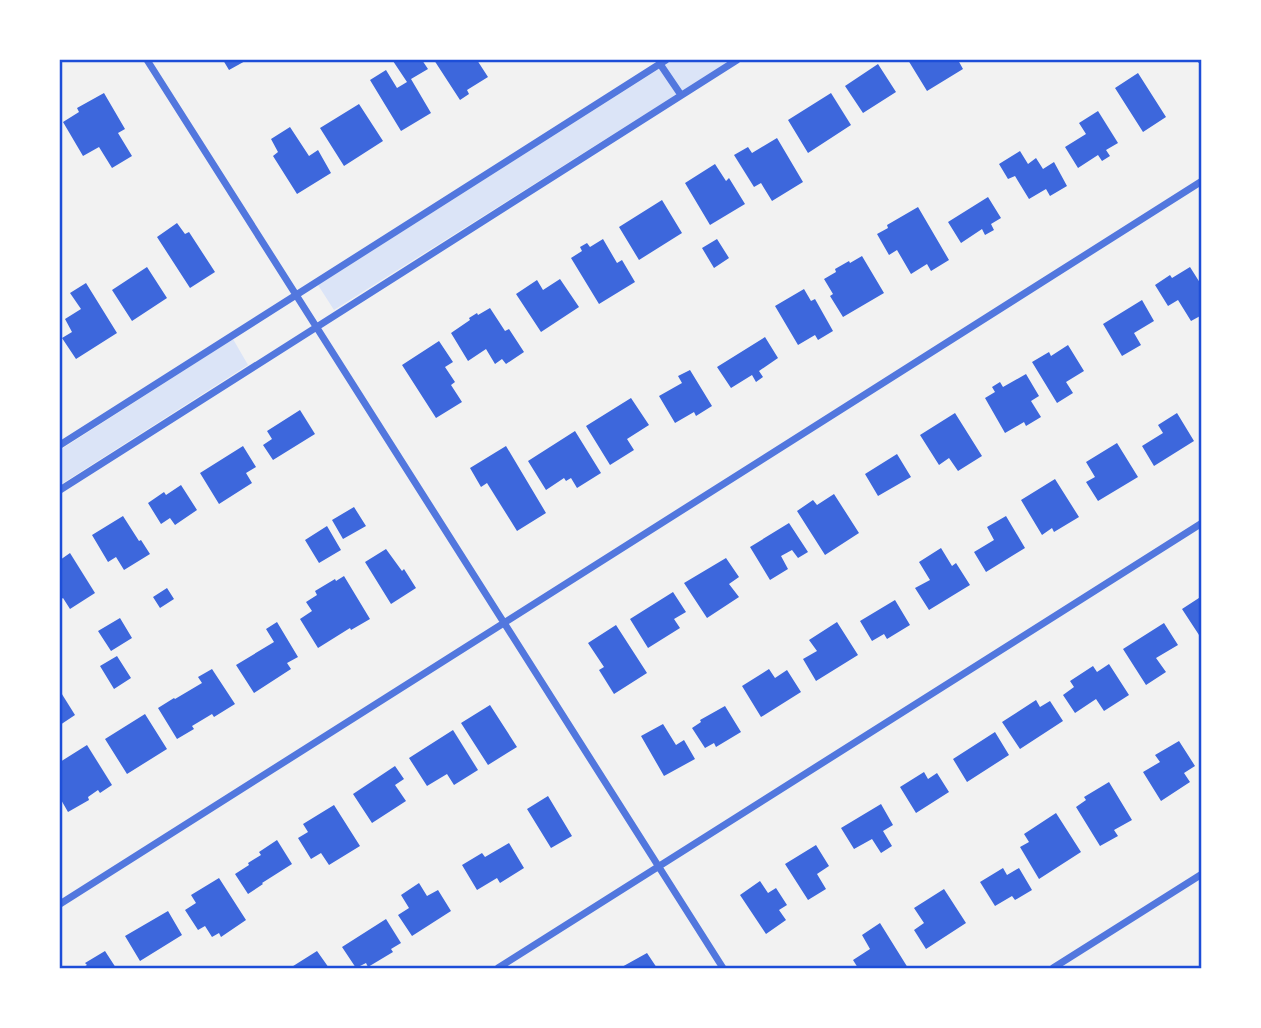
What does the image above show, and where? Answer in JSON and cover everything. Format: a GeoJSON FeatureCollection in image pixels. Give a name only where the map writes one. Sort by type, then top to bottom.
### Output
{"type":"FeatureCollection","features":[{"type":"Feature","properties":{"kind":"street"},"geometry":{"type":"LineString","coordinates":[[147,60],[723,968]]}},
{"type":"Feature","properties":{"kind":"street"},"geometry":{"type":"LineString","coordinates":[[60,490],[737,60]]}},
{"type":"Feature","properties":{"kind":"street"},"geometry":{"type":"LineString","coordinates":[[60,444],[663,62],[681,95]]}},
{"type":"Feature","properties":{"kind":"street"},"geometry":{"type":"LineString","coordinates":[[60,904],[1202,181]]}},
{"type":"Feature","properties":{"kind":"street"},"geometry":{"type":"LineString","coordinates":[[498,968],[1202,523]]}},
{"type":"Feature","properties":{"kind":"street"},"geometry":{"type":"LineString","coordinates":[[1053,968],[1202,874]]}},
{"type":"Feature","properties":{"kind":"shaded area"},"geometry":{"type":"Polygon","coordinates":[[[673,60],[731,60],[334,310],[318,285],[673,60]]]}},
{"type":"Feature","properties":{"kind":"shaded area"},"geometry":{"type":"Polygon","coordinates":[[[233,339],[248,365],[60,485],[60,450],[233,339]]]}},
{"type":"Feature","properties":{"kind":"building"},"geometry":{"type":"Polygon","coordinates":[[[223,60],[247,60],[229,70],[223,60]]]}},
{"type":"Feature","properties":{"kind":"building"},"geometry":{"type":"Polygon","coordinates":[[[422,60],[428,69],[411,79],[431,113],[401,131],[370,80],[386,70],[397,88],[407,82],[393,61],[422,60]]]}},
{"type":"Feature","properties":{"kind":"building"},"geometry":{"type":"Polygon","coordinates":[[[434,60],[477,60],[488,77],[467,90],[469,94],[460,100],[434,60]]]}},
{"type":"Feature","properties":{"kind":"building"},"geometry":{"type":"Polygon","coordinates":[[[908,60],[958,60],[963,69],[927,91],[908,60]]]}},
{"type":"Feature","properties":{"kind":"building"},"geometry":{"type":"Polygon","coordinates":[[[878,64],[896,92],[863,113],[845,86],[878,64]]]}},
{"type":"Feature","properties":{"kind":"building"},"geometry":{"type":"Polygon","coordinates":[[[1138,73],[1166,117],[1143,132],[1115,88],[1138,73]]]}},
{"type":"Feature","properties":{"kind":"building"},"geometry":{"type":"Polygon","coordinates":[[[104,93],[125,129],[118,133],[132,156],[112,168],[99,147],[83,156],[63,122],[79,112],[77,108],[104,93]]]}},
{"type":"Feature","properties":{"kind":"building"},"geometry":{"type":"Polygon","coordinates":[[[831,93],[851,125],[808,153],[788,120],[831,93]]]}},
{"type":"Feature","properties":{"kind":"building"},"geometry":{"type":"Polygon","coordinates":[[[359,104],[383,141],[344,166],[320,128],[359,104]]]}},
{"type":"Feature","properties":{"kind":"building"},"geometry":{"type":"Polygon","coordinates":[[[1098,111],[1118,143],[1106,150],[1110,156],[1102,161],[1098,155],[1078,168],[1065,147],[1086,134],[1079,123],[1098,111]]]}},
{"type":"Feature","properties":{"kind":"building"},"geometry":{"type":"Polygon","coordinates":[[[290,127],[309,156],[318,150],[331,173],[297,194],[273,156],[278,152],[271,139],[290,127]]]}},
{"type":"Feature","properties":{"kind":"building"},"geometry":{"type":"Polygon","coordinates":[[[777,138],[803,182],[772,201],[761,183],[754,187],[734,155],[748,147],[752,153],[777,138]]]}},
{"type":"Feature","properties":{"kind":"building"},"geometry":{"type":"Polygon","coordinates":[[[1020,151],[1028,164],[1036,158],[1043,169],[1054,162],[1067,186],[1050,196],[1046,189],[1029,199],[1015,176],[1008,179],[999,164],[1020,151]]]}},
{"type":"Feature","properties":{"kind":"building"},"geometry":{"type":"Polygon","coordinates":[[[715,164],[726,181],[729,178],[745,204],[710,225],[685,183],[715,164]]]}},
{"type":"Feature","properties":{"kind":"building"},"geometry":{"type":"Polygon","coordinates":[[[988,197],[1001,218],[991,224],[994,230],[985,235],[982,229],[961,243],[948,222],[988,197]]]}},
{"type":"Feature","properties":{"kind":"building"},"geometry":{"type":"Polygon","coordinates":[[[662,200],[682,233],[639,260],[619,227],[662,200]]]}},
{"type":"Feature","properties":{"kind":"building"},"geometry":{"type":"Polygon","coordinates":[[[918,207],[949,260],[931,271],[927,264],[911,274],[897,250],[889,255],[877,234],[918,207]]]}},
{"type":"Feature","properties":{"kind":"building"},"geometry":{"type":"Polygon","coordinates":[[[177,223],[185,234],[189,232],[215,272],[190,288],[157,237],[177,223]]]}},
{"type":"Feature","properties":{"kind":"building"},"geometry":{"type":"Polygon","coordinates":[[[603,239],[617,263],[622,260],[635,282],[599,304],[571,258],[582,251],[580,247],[587,243],[590,247],[603,239]]]}},
{"type":"Feature","properties":{"kind":"building"},"geometry":{"type":"Polygon","coordinates":[[[717,239],[729,258],[714,268],[702,248],[717,239]]]}},
{"type":"Feature","properties":{"kind":"building"},"geometry":{"type":"Polygon","coordinates":[[[862,256],[884,293],[843,317],[830,296],[833,294],[824,279],[836,272],[835,269],[862,256]]]}},
{"type":"Feature","properties":{"kind":"building"},"geometry":{"type":"Polygon","coordinates":[[[147,267],[167,298],[132,321],[112,290],[147,267]]]}},
{"type":"Feature","properties":{"kind":"building"},"geometry":{"type":"Polygon","coordinates":[[[1190,267],[1202,286],[1202,315],[1191,321],[1178,300],[1168,306],[1155,285],[1190,267]]]}},
{"type":"Feature","properties":{"kind":"building"},"geometry":{"type":"Polygon","coordinates":[[[560,279],[579,307],[541,332],[516,294],[537,280],[543,290],[560,279]]]}},
{"type":"Feature","properties":{"kind":"building"},"geometry":{"type":"Polygon","coordinates":[[[86,283],[117,333],[76,359],[62,338],[72,332],[65,319],[81,309],[70,293],[86,283]]]}},
{"type":"Feature","properties":{"kind":"building"},"geometry":{"type":"Polygon","coordinates":[[[804,289],[811,301],[815,299],[833,331],[818,340],[815,335],[798,345],[775,306],[804,289]]]}},
{"type":"Feature","properties":{"kind":"building"},"geometry":{"type":"Polygon","coordinates":[[[1142,300],[1154,321],[1134,333],[1141,345],[1122,356],[1103,324],[1142,300]]]}},
{"type":"Feature","properties":{"kind":"building"},"geometry":{"type":"Polygon","coordinates":[[[490,308],[505,331],[509,329],[524,352],[506,364],[502,359],[495,364],[486,349],[468,361],[451,333],[470,320],[469,318],[490,308]]]}},
{"type":"Feature","properties":{"kind":"building"},"geometry":{"type":"Polygon","coordinates":[[[765,337],[778,358],[759,371],[763,377],[756,382],[752,375],[731,388],[717,367],[765,337]]]}},
{"type":"Feature","properties":{"kind":"building"},"geometry":{"type":"Polygon","coordinates":[[[439,341],[453,362],[445,367],[455,382],[451,385],[462,402],[436,418],[402,365],[439,341]]]}},
{"type":"Feature","properties":{"kind":"building"},"geometry":{"type":"Polygon","coordinates":[[[1068,345],[1084,371],[1066,382],[1073,393],[1057,403],[1032,362],[1049,352],[1051,356],[1068,345]]]}},
{"type":"Feature","properties":{"kind":"building"},"geometry":{"type":"Polygon","coordinates":[[[690,370],[712,406],[696,416],[694,412],[675,423],[659,396],[682,383],[678,376],[690,370]]]}},
{"type":"Feature","properties":{"kind":"building"},"geometry":{"type":"Polygon","coordinates":[[[1026,374],[1039,396],[1031,401],[1041,417],[1026,426],[1024,422],[1005,433],[985,398],[995,392],[992,387],[1000,382],[1003,387],[1026,374]]]}},
{"type":"Feature","properties":{"kind":"building"},"geometry":{"type":"Polygon","coordinates":[[[631,398],[649,425],[627,439],[634,450],[610,465],[586,426],[631,398]]]}},
{"type":"Feature","properties":{"kind":"building"},"geometry":{"type":"Polygon","coordinates":[[[300,410],[315,434],[273,460],[263,445],[272,439],[267,431],[300,410]]]}},
{"type":"Feature","properties":{"kind":"building"},"geometry":{"type":"Polygon","coordinates":[[[955,413],[982,456],[958,471],[949,458],[939,465],[920,435],[955,413]]]}},
{"type":"Feature","properties":{"kind":"building"},"geometry":{"type":"Polygon","coordinates":[[[1177,413],[1194,441],[1154,466],[1142,446],[1163,433],[1158,425],[1177,413]]]}},
{"type":"Feature","properties":{"kind":"building"},"geometry":{"type":"Polygon","coordinates":[[[575,431],[601,473],[577,488],[571,478],[566,481],[564,478],[546,490],[528,461],[575,431]]]}},
{"type":"Feature","properties":{"kind":"building"},"geometry":{"type":"Polygon","coordinates":[[[1117,443],[1138,477],[1098,501],[1086,482],[1095,477],[1086,462],[1117,443]]]}},
{"type":"Feature","properties":{"kind":"building"},"geometry":{"type":"Polygon","coordinates":[[[243,446],[256,467],[246,473],[252,483],[219,504],[200,473],[243,446]]]}},
{"type":"Feature","properties":{"kind":"building"},"geometry":{"type":"Polygon","coordinates":[[[506,446],[546,513],[517,531],[487,483],[481,487],[470,468],[506,446]]]}},
{"type":"Feature","properties":{"kind":"building"},"geometry":{"type":"Polygon","coordinates":[[[897,454],[911,477],[878,496],[865,474],[897,454]]]}},
{"type":"Feature","properties":{"kind":"building"},"geometry":{"type":"Polygon","coordinates":[[[1055,479],[1079,517],[1054,532],[1052,528],[1042,535],[1021,500],[1055,479]]]}},
{"type":"Feature","properties":{"kind":"building"},"geometry":{"type":"Polygon","coordinates":[[[181,485],[197,510],[175,525],[170,518],[161,524],[148,503],[181,485]]]}},
{"type":"Feature","properties":{"kind":"building"},"geometry":{"type":"Polygon","coordinates":[[[834,494],[859,533],[825,555],[797,511],[813,500],[817,505],[834,494]]]}},
{"type":"Feature","properties":{"kind":"building"},"geometry":{"type":"Polygon","coordinates":[[[354,507],[366,526],[343,539],[332,520],[354,507]]]}},
{"type":"Feature","properties":{"kind":"building"},"geometry":{"type":"Polygon","coordinates":[[[123,516],[150,554],[124,570],[116,557],[108,562],[92,535],[123,516]]]}},
{"type":"Feature","properties":{"kind":"building"},"geometry":{"type":"Polygon","coordinates":[[[1006,516],[1025,548],[986,572],[974,552],[994,540],[987,527],[1006,516]]]}},
{"type":"Feature","properties":{"kind":"building"},"geometry":{"type":"Polygon","coordinates":[[[789,523],[808,552],[798,558],[792,550],[781,556],[788,569],[770,580],[750,547],[789,523]]]}},
{"type":"Feature","properties":{"kind":"building"},"geometry":{"type":"Polygon","coordinates":[[[327,526],[341,550],[319,563],[305,540],[327,526]]]}},
{"type":"Feature","properties":{"kind":"building"},"geometry":{"type":"Polygon","coordinates":[[[941,548],[952,566],[956,563],[970,585],[929,610],[915,588],[930,580],[919,562],[941,548]]]}},
{"type":"Feature","properties":{"kind":"building"},"geometry":{"type":"Polygon","coordinates":[[[386,549],[416,588],[391,604],[365,562],[386,549]]]}},
{"type":"Feature","properties":{"kind":"building"},"geometry":{"type":"Polygon","coordinates":[[[70,553],[95,593],[70,609],[63,598],[60,600],[60,560],[70,553]]]}},
{"type":"Feature","properties":{"kind":"building"},"geometry":{"type":"Polygon","coordinates":[[[726,558],[739,577],[729,584],[739,597],[707,618],[684,583],[726,558]]]}},
{"type":"Feature","properties":{"kind":"building"},"geometry":{"type":"Polygon","coordinates":[[[344,576],[370,619],[318,648],[300,619],[312,611],[306,602],[317,595],[315,591],[344,576]]]}},
{"type":"Feature","properties":{"kind":"building"},"geometry":{"type":"Polygon","coordinates":[[[167,588],[174,599],[160,608],[153,597],[167,588]]]}},
{"type":"Feature","properties":{"kind":"building"},"geometry":{"type":"Polygon","coordinates":[[[673,592],[686,612],[674,619],[680,628],[648,648],[630,619],[673,592]]]}},
{"type":"Feature","properties":{"kind":"building"},"geometry":{"type":"Polygon","coordinates":[[[1202,596],[1202,633],[1199,635],[1182,609],[1202,596]]]}},
{"type":"Feature","properties":{"kind":"building"},"geometry":{"type":"Polygon","coordinates":[[[895,600],[910,625],[887,639],[884,634],[872,641],[860,621],[895,600]]]}},
{"type":"Feature","properties":{"kind":"building"},"geometry":{"type":"Polygon","coordinates":[[[120,618],[132,638],[111,651],[98,631],[120,618]]]}},
{"type":"Feature","properties":{"kind":"building"},"geometry":{"type":"Polygon","coordinates":[[[277,622],[298,657],[287,663],[291,669],[254,693],[236,665],[274,642],[266,629],[277,622]]]}},
{"type":"Feature","properties":{"kind":"building"},"geometry":{"type":"Polygon","coordinates":[[[837,622],[858,655],[816,681],[803,659],[817,651],[809,640],[837,622]]]}},
{"type":"Feature","properties":{"kind":"building"},"geometry":{"type":"Polygon","coordinates":[[[1164,623],[1178,645],[1156,658],[1166,672],[1146,685],[1123,649],[1164,623]]]}},
{"type":"Feature","properties":{"kind":"building"},"geometry":{"type":"Polygon","coordinates":[[[616,625],[647,673],[614,694],[599,670],[604,667],[588,643],[616,625]]]}},
{"type":"Feature","properties":{"kind":"building"},"geometry":{"type":"Polygon","coordinates":[[[117,656],[131,678],[114,689],[100,666],[117,656]]]}},
{"type":"Feature","properties":{"kind":"building"},"geometry":{"type":"Polygon","coordinates":[[[1109,664],[1129,695],[1104,711],[1096,699],[1075,713],[1063,695],[1074,687],[1070,681],[1093,666],[1097,672],[1109,664]]]}},
{"type":"Feature","properties":{"kind":"building"},"geometry":{"type":"Polygon","coordinates":[[[212,669],[235,704],[192,726],[194,729],[177,739],[158,708],[202,683],[198,677],[212,669]]]}},
{"type":"Feature","properties":{"kind":"building"},"geometry":{"type":"Polygon","coordinates":[[[769,669],[775,678],[787,670],[801,692],[761,717],[742,686],[769,669]]]}},
{"type":"Feature","properties":{"kind":"building"},"geometry":{"type":"Polygon","coordinates":[[[60,691],[75,715],[60,725],[60,691]]]}},
{"type":"Feature","properties":{"kind":"building"},"geometry":{"type":"Polygon","coordinates":[[[1036,700],[1040,707],[1050,701],[1063,721],[1020,749],[1002,722],[1036,700]]]}},
{"type":"Feature","properties":{"kind":"building"},"geometry":{"type":"Polygon","coordinates":[[[490,705],[517,747],[488,765],[461,723],[490,705]]]}},
{"type":"Feature","properties":{"kind":"building"},"geometry":{"type":"Polygon","coordinates":[[[725,706],[741,732],[716,747],[714,743],[705,748],[692,728],[701,722],[700,720],[725,706]]]}},
{"type":"Feature","properties":{"kind":"building"},"geometry":{"type":"Polygon","coordinates":[[[145,714],[167,749],[127,774],[105,739],[145,714]]]}},
{"type":"Feature","properties":{"kind":"building"},"geometry":{"type":"Polygon","coordinates":[[[663,724],[676,745],[684,740],[695,759],[664,776],[641,736],[663,724]]]}},
{"type":"Feature","properties":{"kind":"building"},"geometry":{"type":"Polygon","coordinates":[[[453,730],[478,770],[454,785],[447,774],[427,786],[409,758],[453,730]]]}},
{"type":"Feature","properties":{"kind":"building"},"geometry":{"type":"Polygon","coordinates":[[[995,732],[1009,755],[967,782],[953,759],[995,732]]]}},
{"type":"Feature","properties":{"kind":"building"},"geometry":{"type":"Polygon","coordinates":[[[1179,741],[1195,766],[1184,773],[1190,782],[1161,801],[1143,772],[1160,762],[1155,755],[1179,741]]]}},
{"type":"Feature","properties":{"kind":"building"},"geometry":{"type":"Polygon","coordinates":[[[87,745],[112,785],[100,793],[98,790],[88,797],[89,800],[68,812],[60,798],[60,762],[87,745]]]}},
{"type":"Feature","properties":{"kind":"building"},"geometry":{"type":"Polygon","coordinates":[[[395,766],[404,779],[395,785],[406,801],[372,823],[353,794],[395,766]]]}},
{"type":"Feature","properties":{"kind":"building"},"geometry":{"type":"Polygon","coordinates":[[[924,772],[928,779],[937,773],[949,792],[916,813],[900,787],[924,772]]]}},
{"type":"Feature","properties":{"kind":"building"},"geometry":{"type":"Polygon","coordinates":[[[1109,782],[1132,820],[1114,830],[1118,836],[1100,846],[1076,807],[1086,800],[1084,797],[1109,782]]]}},
{"type":"Feature","properties":{"kind":"building"},"geometry":{"type":"Polygon","coordinates":[[[548,796],[572,836],[551,848],[527,809],[548,796]]]}},
{"type":"Feature","properties":{"kind":"building"},"geometry":{"type":"Polygon","coordinates":[[[881,804],[893,825],[883,831],[892,846],[881,853],[872,839],[854,849],[841,828],[881,804]]]}},
{"type":"Feature","properties":{"kind":"building"},"geometry":{"type":"Polygon","coordinates":[[[334,805],[360,846],[329,865],[321,853],[311,859],[298,838],[308,832],[303,824],[334,805]]]}},
{"type":"Feature","properties":{"kind":"building"},"geometry":{"type":"Polygon","coordinates":[[[1056,813],[1081,852],[1039,879],[1020,847],[1029,842],[1024,834],[1056,813]]]}},
{"type":"Feature","properties":{"kind":"building"},"geometry":{"type":"Polygon","coordinates":[[[277,840],[292,864],[248,894],[235,874],[277,840]]]}},
{"type":"Feature","properties":{"kind":"building"},"geometry":{"type":"Polygon","coordinates":[[[509,843],[524,868],[500,883],[497,878],[477,890],[462,865],[482,853],[485,857],[509,843]]]}},
{"type":"Feature","properties":{"kind":"building"},"geometry":{"type":"Polygon","coordinates":[[[816,845],[829,866],[817,874],[826,889],[808,900],[785,864],[816,845]]]}},
{"type":"Feature","properties":{"kind":"building"},"geometry":{"type":"Polygon","coordinates":[[[1003,868],[1007,875],[1019,868],[1032,890],[1015,900],[1012,896],[995,906],[980,882],[1003,868]]]}},
{"type":"Feature","properties":{"kind":"building"},"geometry":{"type":"Polygon","coordinates":[[[219,878],[246,920],[221,937],[219,933],[212,937],[205,926],[198,930],[185,910],[196,903],[191,895],[219,878]]]}},
{"type":"Feature","properties":{"kind":"building"},"geometry":{"type":"Polygon","coordinates":[[[760,881],[768,893],[776,888],[787,905],[779,910],[786,920],[766,934],[740,895],[760,881]]]}},
{"type":"Feature","properties":{"kind":"building"},"geometry":{"type":"Polygon","coordinates":[[[419,883],[427,896],[438,890],[451,911],[412,936],[398,915],[409,908],[401,895],[419,883]]]}},
{"type":"Feature","properties":{"kind":"building"},"geometry":{"type":"Polygon","coordinates":[[[944,889],[966,923],[926,949],[914,930],[924,923],[914,908],[944,889]]]}},
{"type":"Feature","properties":{"kind":"building"},"geometry":{"type":"Polygon","coordinates":[[[168,911],[182,935],[140,961],[125,936],[168,911]]]}},
{"type":"Feature","properties":{"kind":"building"},"geometry":{"type":"Polygon","coordinates":[[[386,919],[401,943],[391,949],[393,952],[368,967],[366,963],[356,968],[342,947],[386,919]]]}},
{"type":"Feature","properties":{"kind":"building"},"geometry":{"type":"Polygon","coordinates":[[[880,923],[908,968],[858,968],[853,960],[870,949],[862,935],[880,923]]]}},
{"type":"Feature","properties":{"kind":"building"},"geometry":{"type":"Polygon","coordinates":[[[105,951],[116,968],[82,968],[87,965],[85,963],[105,951]]]}},
{"type":"Feature","properties":{"kind":"building"},"geometry":{"type":"Polygon","coordinates":[[[317,951],[329,968],[290,968],[317,951]]]}},
{"type":"Feature","properties":{"kind":"building"},"geometry":{"type":"Polygon","coordinates":[[[647,953],[657,968],[620,968],[647,953]]]}}]}
